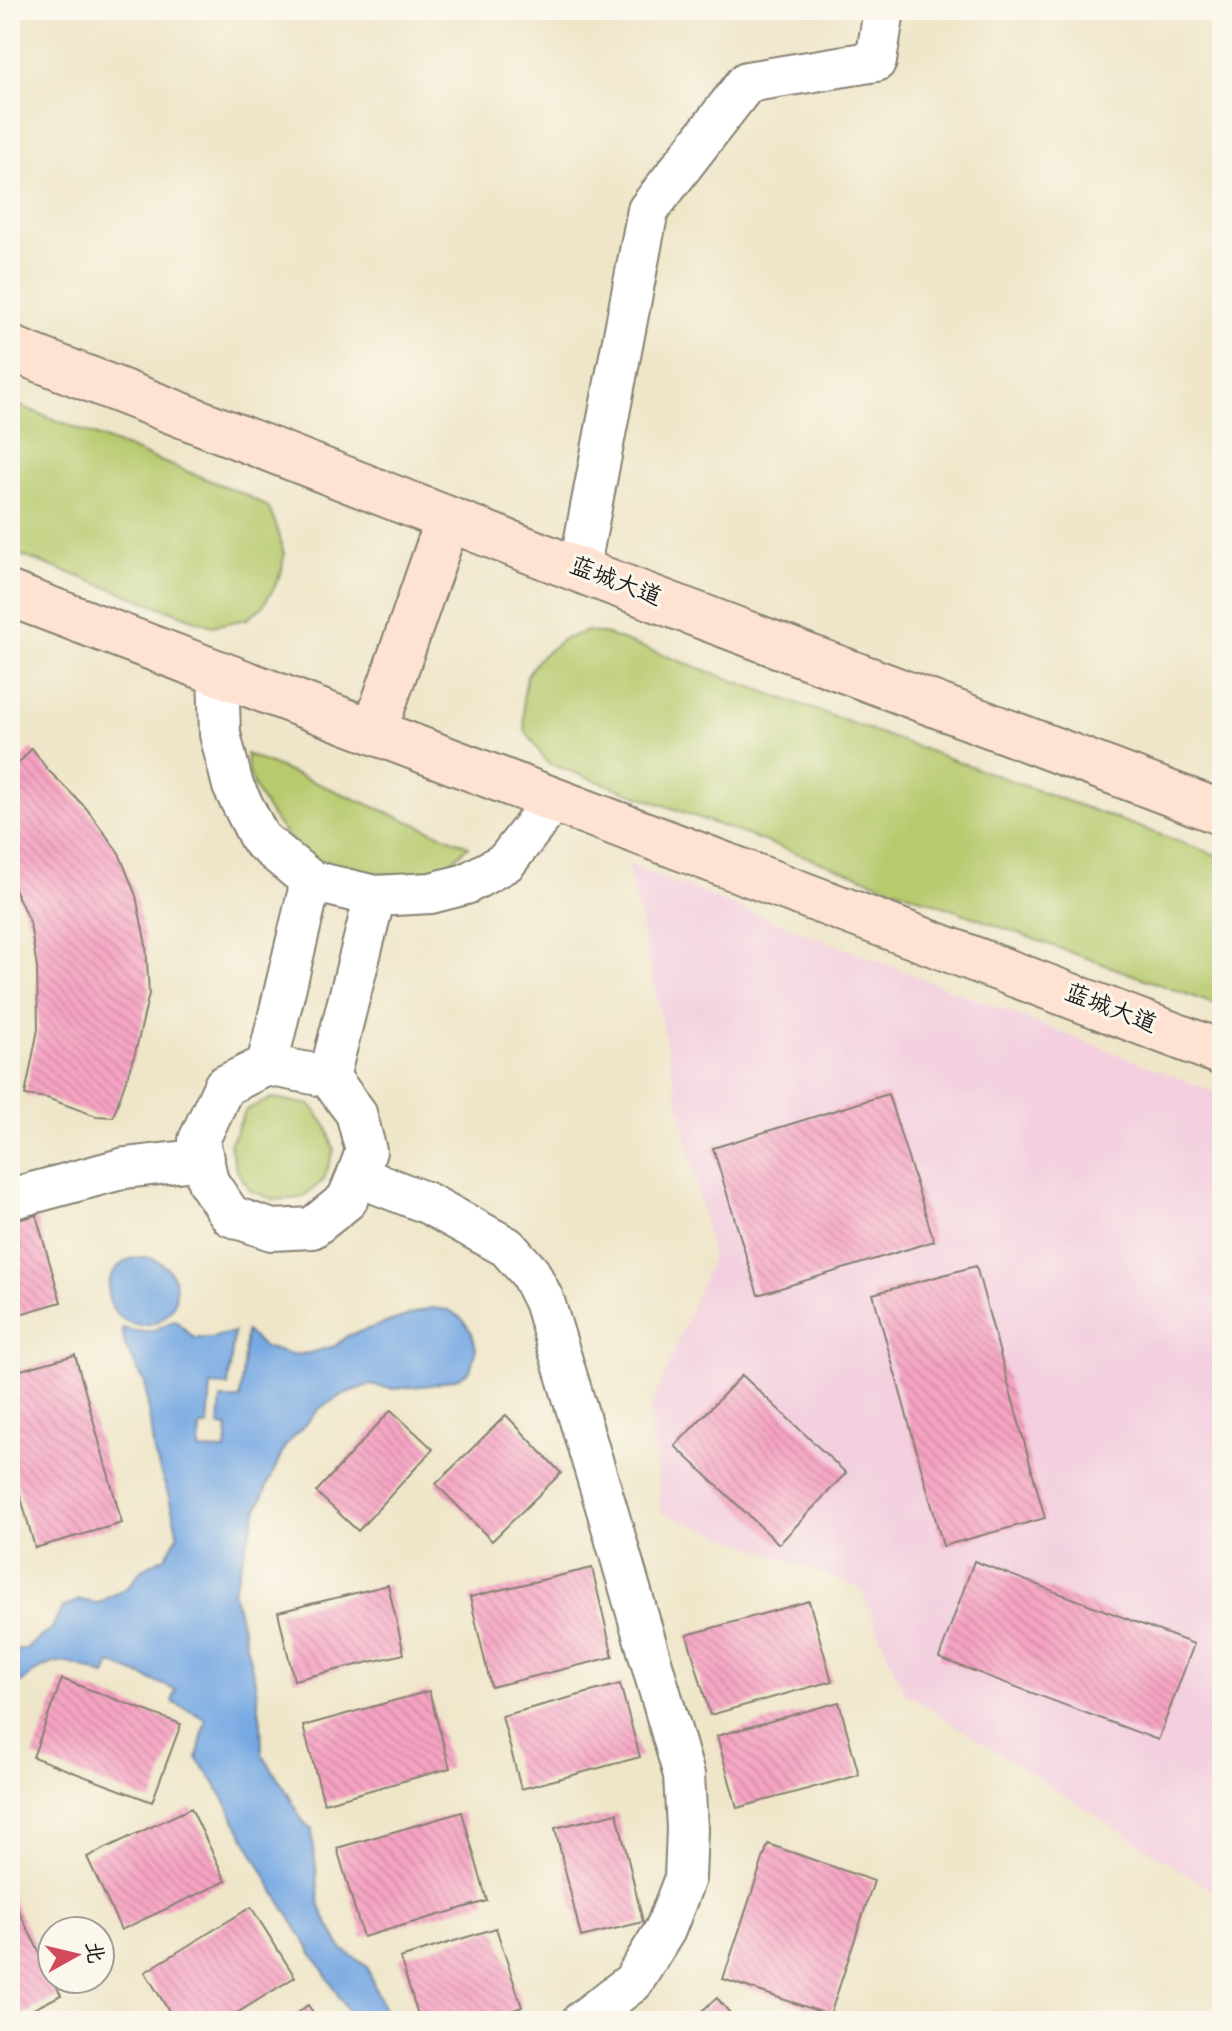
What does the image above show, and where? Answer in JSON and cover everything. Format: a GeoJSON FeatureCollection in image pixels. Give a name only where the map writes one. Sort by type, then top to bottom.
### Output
{"type":"FeatureCollection","features":[{"type":"Feature","properties":{"kind":"main road","name":"蓝城大道"},"geometry":{"type":"LineString","coordinates":[[10,348],[579,570],[1222,813]]}},
{"type":"Feature","properties":{"kind":"main road"},"geometry":{"type":"LineString","coordinates":[[374,732],[448,519]]}},
{"type":"Feature","properties":{"kind":"main road","name":"蓝城大道"},"geometry":{"type":"LineString","coordinates":[[10,594],[1222,1053]]}},
{"type":"Feature","properties":{"kind":"street"},"geometry":{"type":"LineString","coordinates":[[579,570],[648,210],[747,82],[876,61],[884,10]]}},
{"type":"Feature","properties":{"kind":"street"},"geometry":{"type":"LineString","coordinates":[[218,672],[220,734],[233,786],[260,839],[311,881],[375,896],[431,893],[466,884],[506,862],[554,800]]}},
{"type":"Feature","properties":{"kind":"street"},"geometry":{"type":"LineString","coordinates":[[267,1065],[311,881]]}},
{"type":"Feature","properties":{"kind":"street"},"geometry":{"type":"LineString","coordinates":[[329,1077],[375,896]]}},
{"type":"Feature","properties":{"kind":"street"},"geometry":{"type":"LineString","coordinates":[[267,1065],[329,1077],[356,1113],[366,1151],[357,1176],[347,1200],[312,1228],[272,1230],[231,1216],[208,1182],[199,1140],[224,1086],[267,1065]]}},
{"type":"Feature","properties":{"kind":"street"},"geometry":{"type":"LineString","coordinates":[[10,1199],[125,1168],[204,1159]]}},
{"type":"Feature","properties":{"kind":"street"},"geometry":{"type":"LineString","coordinates":[[357,1176],[427,1203],[507,1247],[530,1273],[544,1301],[684,1775],[687,1829],[685,1878],[665,1930],[633,1982],[582,2021]]}},
{"type":"Feature","properties":{"kind":"shaded area"},"geometry":{"type":"Polygon","coordinates":[[[628,864],[1222,1095],[1222,1897],[904,1692],[860,1588],[661,1512],[650,1411],[712,1257],[628,864]]]}},
{"type":"Feature","properties":{"kind":"green space"},"geometry":{"type":"Polygon","coordinates":[[[10,402],[244,494],[268,507],[284,554],[282,570],[262,607],[247,619],[212,626],[10,551],[10,402]]]}},
{"type":"Feature","properties":{"kind":"green space"},"geometry":{"type":"Polygon","coordinates":[[[587,631],[608,635],[1222,857],[1222,1007],[547,763],[525,730],[523,700],[527,675],[539,658],[562,640],[587,631]]]}},
{"type":"Feature","properties":{"kind":"green space"},"geometry":{"type":"Polygon","coordinates":[[[246,754],[469,846],[444,867],[418,875],[358,872],[325,864],[301,849],[279,826],[254,785],[246,754]]]}},
{"type":"Feature","properties":{"kind":"green space"},"geometry":{"type":"Polygon","coordinates":[[[272,1098],[311,1105],[327,1127],[334,1151],[323,1181],[301,1198],[275,1200],[251,1191],[236,1169],[230,1144],[246,1110],[272,1098]]]}},
{"type":"Feature","properties":{"kind":"water"},"geometry":{"type":"Polygon","coordinates":[[[142,1257],[166,1267],[176,1291],[166,1315],[142,1325],[118,1315],[108,1291],[118,1267],[142,1257]]]}},
{"type":"Feature","properties":{"kind":"water"},"geometry":{"type":"Polygon","coordinates":[[[430,1308],[449,1310],[462,1319],[472,1333],[476,1348],[470,1371],[458,1378],[431,1385],[394,1389],[369,1385],[346,1393],[320,1408],[285,1446],[257,1509],[233,1591],[255,1681],[262,1754],[302,1820],[312,1830],[320,1907],[341,1948],[367,1967],[388,2021],[354,2021],[274,1891],[215,1783],[197,1758],[206,1719],[172,1702],[176,1690],[111,1663],[105,1675],[72,1664],[54,1663],[10,1691],[10,1652],[25,1649],[52,1628],[62,1608],[79,1600],[99,1603],[128,1587],[141,1570],[166,1556],[178,1535],[154,1453],[145,1383],[125,1346],[122,1328],[150,1331],[175,1320],[194,1338],[211,1338],[234,1332],[228,1386],[211,1385],[208,1426],[200,1426],[199,1450],[226,1451],[228,1427],[219,1426],[221,1399],[240,1399],[246,1331],[264,1347],[291,1355],[309,1353],[335,1346],[347,1336],[430,1308]]]}},
{"type":"Feature","properties":{"kind":"building"},"geometry":{"type":"Polygon","coordinates":[[[32,748],[47,769],[86,808],[119,853],[136,896],[146,945],[149,994],[135,1054],[113,1117],[96,1116],[47,1098],[25,1095],[38,1029],[37,968],[30,923],[10,880],[10,773],[32,748]]]}},
{"type":"Feature","properties":{"kind":"building"},"geometry":{"type":"Polygon","coordinates":[[[888,1094],[934,1241],[758,1295],[713,1148],[888,1094]]]}},
{"type":"Feature","properties":{"kind":"building"},"geometry":{"type":"Polygon","coordinates":[[[36,1215],[61,1302],[10,1317],[10,1222],[36,1215]]]}},
{"type":"Feature","properties":{"kind":"building"},"geometry":{"type":"Polygon","coordinates":[[[976,1266],[1045,1518],[943,1546],[873,1294],[976,1266]]]}},
{"type":"Feature","properties":{"kind":"building"},"geometry":{"type":"Polygon","coordinates":[[[75,1355],[122,1523],[35,1548],[10,1458],[10,1373],[75,1355]]]}},
{"type":"Feature","properties":{"kind":"building"},"geometry":{"type":"Polygon","coordinates":[[[742,1375],[846,1473],[779,1544],[675,1446],[742,1375]]]}},
{"type":"Feature","properties":{"kind":"building"},"geometry":{"type":"Polygon","coordinates":[[[391,1410],[433,1449],[358,1531],[316,1492],[391,1410]]]}},
{"type":"Feature","properties":{"kind":"building"},"geometry":{"type":"Polygon","coordinates":[[[506,1415],[561,1473],[492,1541],[436,1484],[506,1415]]]}},
{"type":"Feature","properties":{"kind":"building"},"geometry":{"type":"Polygon","coordinates":[[[974,1561],[1194,1644],[1158,1740],[939,1658],[974,1561]]]}},
{"type":"Feature","properties":{"kind":"building"},"geometry":{"type":"Polygon","coordinates":[[[592,1568],[613,1657],[491,1687],[470,1597],[592,1568]]]}},
{"type":"Feature","properties":{"kind":"building"},"geometry":{"type":"Polygon","coordinates":[[[388,1585],[404,1654],[294,1680],[278,1612],[388,1585]]]}},
{"type":"Feature","properties":{"kind":"building"},"geometry":{"type":"Polygon","coordinates":[[[809,1601],[832,1681],[710,1715],[687,1635],[809,1601]]]}},
{"type":"Feature","properties":{"kind":"building"},"geometry":{"type":"Polygon","coordinates":[[[62,1679],[181,1724],[152,1802],[33,1757],[62,1679]]]}},
{"type":"Feature","properties":{"kind":"building"},"geometry":{"type":"Polygon","coordinates":[[[620,1684],[640,1757],[521,1789],[502,1716],[620,1684]]]}},
{"type":"Feature","properties":{"kind":"building"},"geometry":{"type":"Polygon","coordinates":[[[429,1691],[450,1768],[324,1803],[303,1726],[429,1691]]]}},
{"type":"Feature","properties":{"kind":"building"},"geometry":{"type":"Polygon","coordinates":[[[839,1702],[859,1775],[737,1808],[717,1736],[839,1702]]]}},
{"type":"Feature","properties":{"kind":"building"},"geometry":{"type":"Polygon","coordinates":[[[191,1808],[226,1881],[121,1930],[87,1857],[191,1808]]]}},
{"type":"Feature","properties":{"kind":"building"},"geometry":{"type":"Polygon","coordinates":[[[462,1812],[487,1901],[363,1937],[337,1848],[462,1812]]]}},
{"type":"Feature","properties":{"kind":"building"},"geometry":{"type":"Polygon","coordinates":[[[617,1813],[643,1922],[581,1937],[555,1828],[617,1813]]]}},
{"type":"Feature","properties":{"kind":"building"},"geometry":{"type":"Polygon","coordinates":[[[768,1844],[874,1881],[830,2015],[723,1979],[768,1844]]]}},
{"type":"Feature","properties":{"kind":"building"},"geometry":{"type":"Polygon","coordinates":[[[10,1894],[36,1945],[36,1995],[61,1995],[10,2021],[10,1894]]]}},
{"type":"Feature","properties":{"kind":"building"},"geometry":{"type":"Polygon","coordinates":[[[251,1907],[295,1977],[224,2021],[175,2021],[145,1972],[251,1907]]]}},
{"type":"Feature","properties":{"kind":"building"},"geometry":{"type":"Polygon","coordinates":[[[496,1928],[522,2007],[479,2021],[420,2021],[400,1958],[496,1928]]]}},
{"type":"Feature","properties":{"kind":"building"},"geometry":{"type":"Polygon","coordinates":[[[717,1998],[737,2021],[690,2021],[717,1998]]]}},
{"type":"Feature","properties":{"kind":"building"},"geometry":{"type":"Polygon","coordinates":[[[308,2005],[319,2021],[287,2021],[308,2005]]]}}]}
